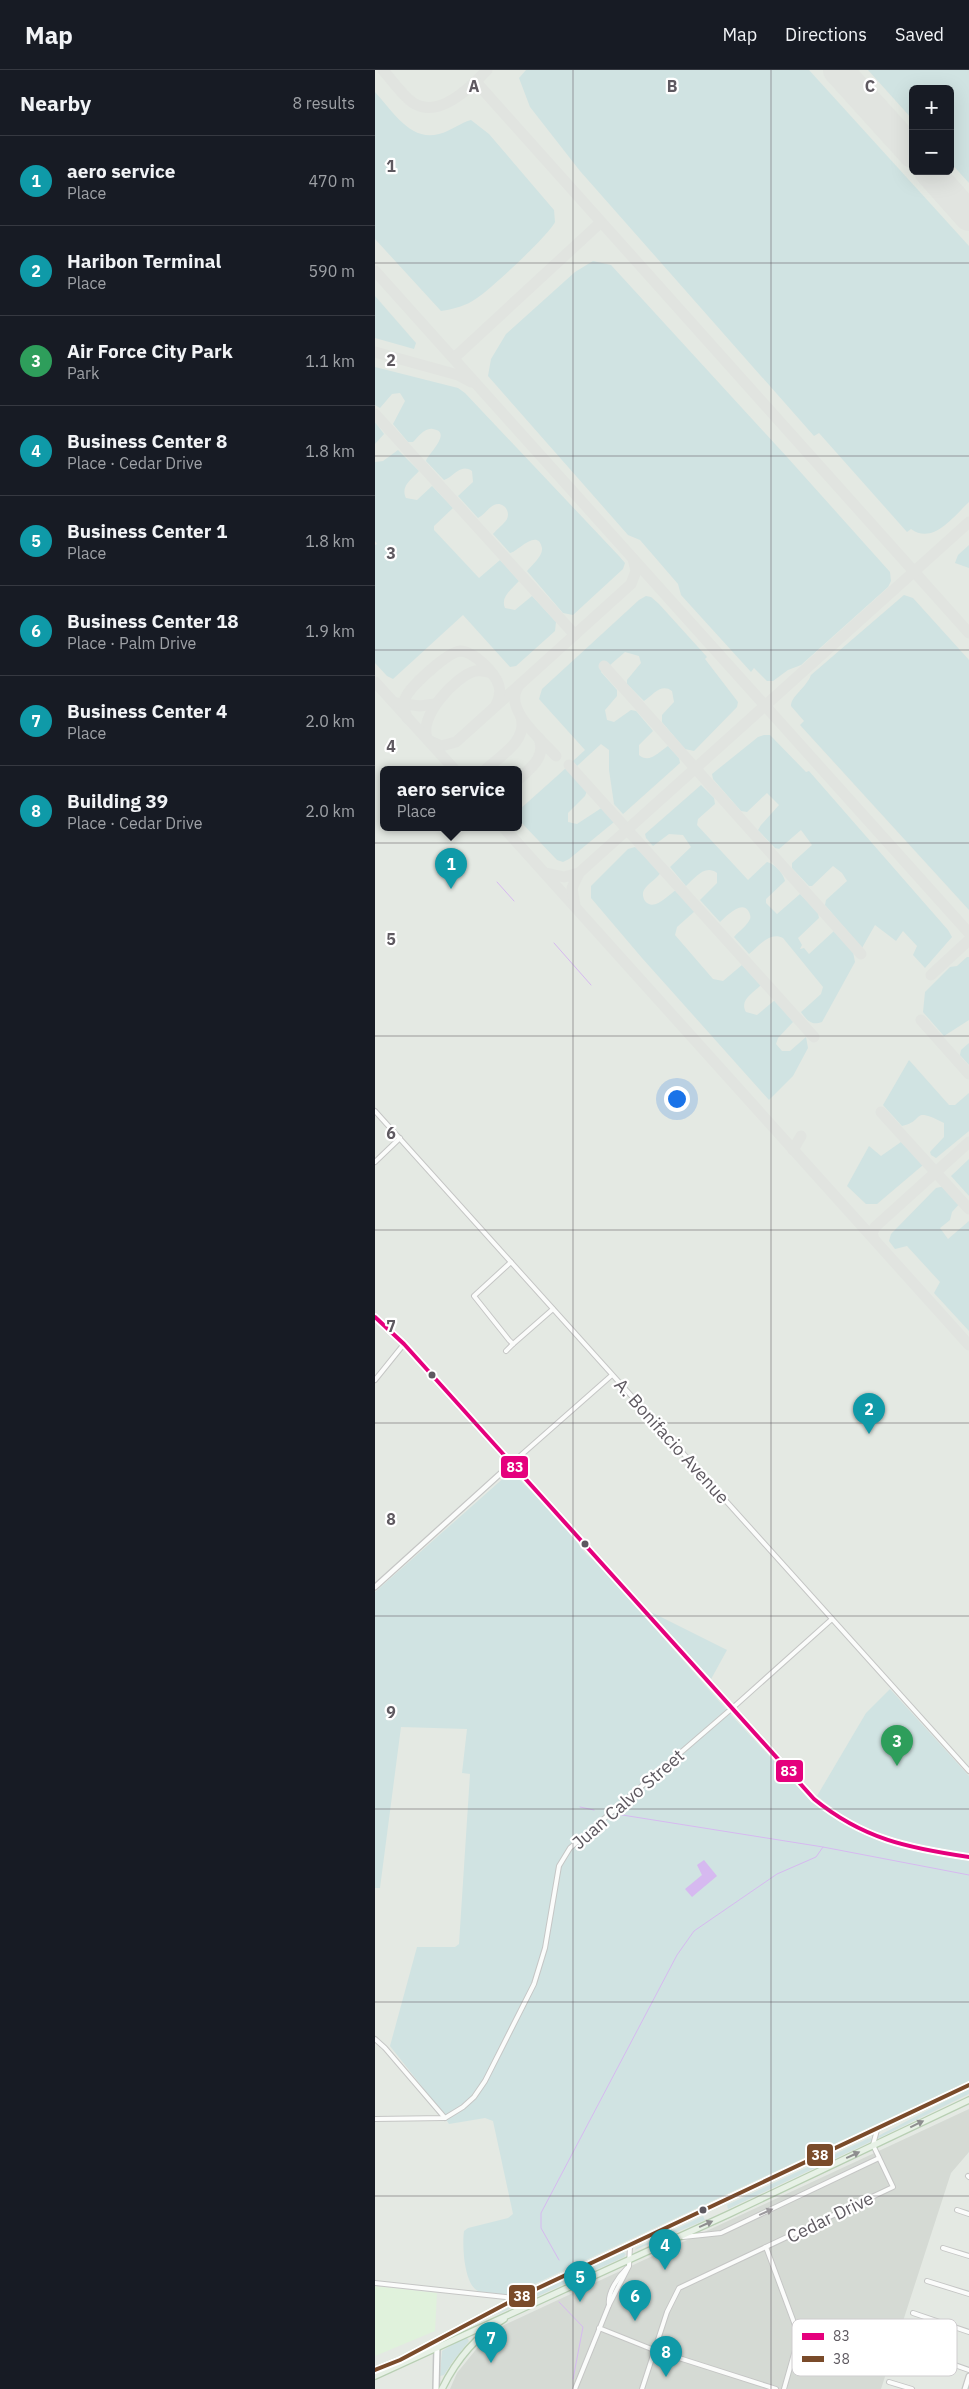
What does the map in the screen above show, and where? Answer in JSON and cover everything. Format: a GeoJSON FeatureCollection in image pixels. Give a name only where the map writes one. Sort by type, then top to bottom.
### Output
{"type":"FeatureCollection","features":[{"type":"Feature","properties":{"kind":"main road"},"geometry":{"type":"LineString","coordinates":[[375,1317],[404,1344],[814,1799],[837,1817],[889,1842],[969,1857]]}},
{"type":"Feature","properties":{"kind":"main road"},"geometry":{"type":"LineString","coordinates":[[375,2376],[437,2344],[517,2298],[969,2085]]}},
{"type":"Feature","properties":{"kind":"main road"},"geometry":{"type":"LineString","coordinates":[[375,2370],[526,2305],[630,2263],[677,2237],[969,2100]]}},
{"type":"Feature","properties":{"kind":"main road"},"geometry":{"type":"LineString","coordinates":[[442,2389],[459,2358],[478,2338],[495,2324],[526,2305]]}},
{"type":"Feature","properties":{"kind":"main road"},"geometry":{"type":"LineString","coordinates":[[437,2344],[437,2389]]}},
{"type":"Feature","properties":{"kind":"street","name":"A. Bonifacio Avenue"},"geometry":{"type":"LineString","coordinates":[[375,1111],[969,1771]]}},
{"type":"Feature","properties":{"kind":"street"},"geometry":{"type":"LineString","coordinates":[[375,1162],[400,1138]]}},
{"type":"Feature","properties":{"kind":"street"},"geometry":{"type":"LineString","coordinates":[[511,1262],[475,1294],[474,1298],[513,1344]]}},
{"type":"Feature","properties":{"kind":"street"},"geometry":{"type":"LineString","coordinates":[[506,1351],[553,1309]]}},
{"type":"Feature","properties":{"kind":"street"},"geometry":{"type":"LineString","coordinates":[[375,1380],[404,1344]]}},
{"type":"Feature","properties":{"kind":"street"},"geometry":{"type":"LineString","coordinates":[[375,1587],[612,1375]]}},
{"type":"Feature","properties":{"kind":"street","name":"Juan Calvo Street"},"geometry":{"type":"LineString","coordinates":[[445,2118],[463,2107],[479,2089],[528,1999],[545,1948],[559,1866],[570,1848],[732,1709],[832,1619]]}},
{"type":"Feature","properties":{"kind":"street"},"geometry":{"type":"LineString","coordinates":[[375,2039],[385,2048],[445,2118]]}},
{"type":"Feature","properties":{"kind":"street"},"geometry":{"type":"LineString","coordinates":[[375,2119],[445,2118]]}},
{"type":"Feature","properties":{"kind":"street"},"geometry":{"type":"LineString","coordinates":[[677,2237],[709,2236],[721,2233],[879,2158],[873,2146],[877,2129]]}},
{"type":"Feature","properties":{"kind":"street","name":"Cedar Drive"},"geometry":{"type":"LineString","coordinates":[[642,2389],[654,2350],[675,2293],[679,2288],[893,2187],[879,2158]]}},
{"type":"Feature","properties":{"kind":"street"},"geometry":{"type":"LineString","coordinates":[[957,2210],[969,2214]]}},
{"type":"Feature","properties":{"kind":"street"},"geometry":{"type":"LineString","coordinates":[[575,2389],[609,2305],[608,2300],[614,2286],[630,2263],[630,2246]]}},
{"type":"Feature","properties":{"kind":"street","name":"Cedar Drive"},"geometry":{"type":"LineString","coordinates":[[766,2248],[793,2319]]}},
{"type":"Feature","properties":{"kind":"street"},"geometry":{"type":"LineString","coordinates":[[943,2248],[969,2256]]}},
{"type":"Feature","properties":{"kind":"street"},"geometry":{"type":"LineString","coordinates":[[927,2281],[969,2294]]}},
{"type":"Feature","properties":{"kind":"street"},"geometry":{"type":"LineString","coordinates":[[375,2283],[517,2298]]}},
{"type":"Feature","properties":{"kind":"street"},"geometry":{"type":"LineString","coordinates":[[913,2313],[931,2319]]}},
{"type":"Feature","properties":{"kind":"street"},"geometry":{"type":"LineString","coordinates":[[599,2328],[654,2350],[776,2389]]}},
{"type":"Feature","properties":{"kind":"street"},"geometry":{"type":"LineString","coordinates":[[957,2328],[969,2332]]}},
{"type":"Feature","properties":{"kind":"street","name":"Cedar Drive"},"geometry":{"type":"LineString","coordinates":[[784,2389],[792,2361]]}},
{"type":"Feature","properties":{"kind":"street"},"geometry":{"type":"LineString","coordinates":[[957,2366],[969,2370]]}},
{"type":"Feature","properties":{"kind":"street"},"geometry":{"type":"LineString","coordinates":[[965,2389],[969,2376]]}},
{"type":"Feature","properties":{"kind":"street"},"geometry":{"type":"LineString","coordinates":[[889,2382],[912,2389]]}},
{"type":"Feature","properties":{"kind":"shaded area"},"geometry":{"type":"Polygon","coordinates":[[[526,70],[809,70],[969,246],[969,502],[935,531],[927,534],[911,529],[907,532],[819,433],[814,436],[580,171],[530,107],[519,78],[526,70]]]}},
{"type":"Feature","properties":{"kind":"shaded area"},"geometry":{"type":"Polygon","coordinates":[[[868,70],[969,70],[969,183],[954,166],[954,85],[909,85],[909,116],[868,70]]]}},
{"type":"Feature","properties":{"kind":"shaded area"},"geometry":{"type":"Polygon","coordinates":[[[375,92],[403,123],[419,133],[439,134],[471,120],[489,134],[554,210],[555,222],[551,229],[519,262],[494,284],[473,301],[464,305],[441,311],[375,239],[375,92]]]}},
{"type":"Feature","properties":{"kind":"shaded area"},"geometry":{"type":"Polygon","coordinates":[[[593,261],[611,265],[890,572],[891,581],[888,587],[801,665],[788,670],[773,681],[767,681],[754,668],[751,672],[681,595],[678,584],[640,540],[628,535],[488,376],[491,359],[506,334],[575,272],[593,261]]]}},
{"type":"Feature","properties":{"kind":"shaded area"},"geometry":{"type":"Polygon","coordinates":[[[375,296],[416,343],[414,349],[375,338],[375,296]]]}},
{"type":"Feature","properties":{"kind":"shaded area"},"geometry":{"type":"Polygon","coordinates":[[[375,367],[458,388],[465,393],[619,556],[625,563],[623,569],[573,615],[563,613],[527,571],[541,554],[540,542],[532,540],[510,553],[493,534],[507,519],[508,512],[505,507],[500,504],[494,505],[478,518],[458,496],[473,482],[472,471],[464,469],[444,480],[426,461],[440,439],[441,434],[439,431],[427,429],[413,442],[408,442],[393,424],[405,401],[400,393],[392,394],[380,408],[375,405],[375,367]]]}},
{"type":"Feature","properties":{"kind":"shaded area"},"geometry":{"type":"Polygon","coordinates":[[[375,422],[384,434],[375,444],[375,422]]]}},
{"type":"Feature","properties":{"kind":"shaded area"},"geometry":{"type":"Polygon","coordinates":[[[398,450],[419,471],[406,486],[406,498],[417,500],[432,486],[453,508],[434,526],[434,530],[479,578],[500,560],[519,581],[505,597],[505,608],[515,610],[532,596],[556,622],[555,631],[516,666],[510,667],[463,615],[393,679],[387,676],[375,663],[375,545],[377,544],[375,541],[375,462],[383,461],[398,450]]]}},
{"type":"Feature","properties":{"kind":"shaded area"},"geometry":{"type":"Polygon","coordinates":[[[969,545],[969,568],[955,563],[958,555],[969,545]]]}},
{"type":"Feature","properties":{"kind":"shaded area"},"geometry":{"type":"Polygon","coordinates":[[[904,595],[913,598],[969,660],[969,910],[800,725],[804,721],[791,706],[793,699],[811,675],[904,595]]]}},
{"type":"Feature","properties":{"kind":"shaded area"},"geometry":{"type":"Polygon","coordinates":[[[646,596],[651,597],[659,604],[707,657],[705,659],[738,702],[737,707],[694,751],[685,749],[662,722],[662,715],[674,702],[672,691],[664,688],[661,689],[644,701],[627,684],[627,680],[641,663],[639,656],[625,652],[610,665],[604,666],[601,672],[617,690],[617,696],[605,710],[607,720],[614,722],[631,710],[636,711],[653,731],[639,745],[639,755],[650,758],[668,746],[679,758],[680,763],[623,814],[614,804],[609,770],[609,750],[601,744],[577,766],[573,761],[585,750],[539,699],[542,689],[639,600],[646,596]]]}},
{"type":"Feature","properties":{"kind":"shaded area"},"geometry":{"type":"Polygon","coordinates":[[[770,735],[806,772],[809,771],[948,930],[952,937],[925,968],[913,955],[917,946],[903,931],[896,941],[875,925],[862,948],[825,905],[826,900],[847,881],[842,873],[833,866],[812,886],[809,886],[792,868],[792,863],[812,845],[801,830],[779,849],[775,848],[758,830],[779,805],[767,793],[747,812],[741,811],[713,779],[712,774],[758,737],[770,735]]]}},
{"type":"Feature","properties":{"kind":"shaded area"},"geometry":{"type":"Polygon","coordinates":[[[566,768],[587,791],[585,796],[568,813],[568,822],[577,824],[603,807],[614,822],[563,862],[557,860],[522,823],[522,807],[566,768]]]}},
{"type":"Feature","properties":{"kind":"shaded area"},"geometry":{"type":"Polygon","coordinates":[[[701,785],[714,798],[715,804],[698,819],[697,825],[748,880],[767,862],[776,867],[782,875],[785,881],[766,899],[766,903],[777,914],[800,894],[818,913],[819,918],[798,938],[802,945],[800,949],[804,948],[809,954],[834,931],[853,952],[855,962],[822,1022],[812,1023],[801,1012],[821,994],[823,987],[783,938],[774,936],[769,938],[749,954],[734,937],[750,919],[750,914],[746,908],[742,907],[734,910],[720,922],[700,900],[717,883],[717,873],[708,870],[704,871],[686,886],[670,867],[691,847],[683,835],[669,834],[653,846],[646,838],[645,834],[701,785]]]}},
{"type":"Feature","properties":{"kind":"shaded area"},"geometry":{"type":"Polygon","coordinates":[[[635,847],[661,872],[644,890],[643,896],[645,901],[653,905],[657,904],[676,890],[695,911],[677,927],[675,935],[713,979],[723,981],[742,965],[761,985],[746,1000],[744,1008],[746,1012],[757,1015],[775,1000],[793,1022],[778,1038],[776,1044],[782,1051],[790,1051],[806,1037],[808,1048],[793,1076],[769,1100],[591,898],[591,886],[628,849],[635,847]]]}},
{"type":"Feature","properties":{"kind":"shaded area"},"geometry":{"type":"Polygon","coordinates":[[[969,957],[969,1020],[944,1036],[923,1012],[925,992],[950,967],[957,966],[969,957]]]}},
{"type":"Feature","properties":{"kind":"shaded area"},"geometry":{"type":"Polygon","coordinates":[[[969,1043],[969,1065],[960,1055],[961,1050],[969,1043]]]}},
{"type":"Feature","properties":{"kind":"shaded area"},"geometry":{"type":"Polygon","coordinates":[[[909,1060],[949,1105],[955,1105],[969,1093],[969,1131],[936,1158],[930,1152],[944,1137],[944,1123],[922,1115],[909,1124],[902,1126],[883,1105],[909,1060]]]}},
{"type":"Feature","properties":{"kind":"shaded area"},"geometry":{"type":"Polygon","coordinates":[[[901,1142],[923,1165],[877,1204],[866,1204],[847,1186],[869,1146],[881,1156],[901,1142]]]}},
{"type":"Feature","properties":{"kind":"shaded area"},"geometry":{"type":"Polygon","coordinates":[[[969,1159],[969,1196],[951,1176],[969,1159]]]}},
{"type":"Feature","properties":{"kind":"shaded area"},"geometry":{"type":"Polygon","coordinates":[[[945,1186],[960,1203],[952,1212],[950,1220],[940,1228],[948,1239],[969,1221],[969,1331],[934,1293],[940,1282],[907,1246],[895,1249],[889,1241],[891,1234],[936,1188],[945,1186]]]}},
{"type":"Feature","properties":{"kind":"shaded area"},"geometry":{"type":"Polygon","coordinates":[[[507,1475],[516,1476],[559,1520],[587,1555],[597,1563],[733,1717],[798,1787],[822,1809],[850,1828],[884,1843],[969,1860],[969,2081],[509,2296],[481,2292],[473,2287],[467,2273],[463,2245],[464,2231],[468,2228],[508,2218],[513,2214],[493,2121],[485,2118],[449,2124],[390,2046],[417,1947],[455,1947],[459,1944],[470,1774],[462,1773],[467,1729],[401,1727],[380,1888],[375,1888],[375,1592],[507,1475]]]}},
{"type":"Feature","properties":{"kind":"shaded area"},"geometry":{"type":"Polygon","coordinates":[[[647,1610],[727,1650],[710,1681],[647,1610]]]}},
{"type":"Feature","properties":{"kind":"shaded area"},"geometry":{"type":"Polygon","coordinates":[[[890,1689],[969,1776],[969,1856],[937,1851],[876,1833],[844,1817],[817,1796],[866,1713],[890,1689]]]}},
{"type":"Feature","properties":{"kind":"shaded area"},"geometry":{"type":"Polygon","coordinates":[[[704,1860],[717,1876],[692,1897],[685,1889],[702,1875],[697,1865],[704,1860]]]}},
{"type":"Feature","properties":{"kind":"shaded area"},"geometry":{"type":"Polygon","coordinates":[[[969,2089],[969,2094],[879,2138],[876,2137],[969,2089]]]}},
{"type":"Feature","properties":{"kind":"shaded area"},"geometry":{"type":"Polygon","coordinates":[[[969,2109],[969,2152],[951,2173],[904,2319],[792,2319],[792,2376],[885,2376],[881,2389],[450,2389],[457,2373],[478,2347],[504,2325],[969,2109]]]}},
{"type":"Feature","properties":{"kind":"shaded area"},"geometry":{"type":"Polygon","coordinates":[[[871,2138],[872,2141],[728,2209],[727,2205],[871,2138]]]}},
{"type":"Feature","properties":{"kind":"shaded area"},"geometry":{"type":"Polygon","coordinates":[[[703,2216],[705,2220],[635,2250],[636,2248],[703,2216]]]}},
{"type":"Feature","properties":{"kind":"shaded area"},"geometry":{"type":"Polygon","coordinates":[[[623,2252],[626,2254],[624,2257],[494,2316],[523,2299],[623,2252]]]}},
{"type":"Feature","properties":{"kind":"shaded area"},"geometry":{"type":"Polygon","coordinates":[[[375,2286],[437,2293],[435,2331],[375,2356],[375,2286]]]}},
{"type":"Feature","properties":{"kind":"shaded area"},"geometry":{"type":"Polygon","coordinates":[[[466,2336],[469,2341],[444,2375],[440,2376],[442,2351],[466,2336]]]}},
{"type":"Feature","properties":{"kind":"waterway"},"geometry":{"type":"LineString","coordinates":[[497,882],[514,901]]}},
{"type":"Feature","properties":{"kind":"waterway"},"geometry":{"type":"LineString","coordinates":[[554,943],[591,985]]}},
{"type":"Feature","properties":{"kind":"waterway"},"geometry":{"type":"LineString","coordinates":[[580,1807],[594,1810]]}},
{"type":"Feature","properties":{"kind":"waterway"},"geometry":{"type":"LineString","coordinates":[[616,1814],[823,1847]]}},
{"type":"Feature","properties":{"kind":"waterway"},"geometry":{"type":"LineString","coordinates":[[559,2260],[541,2228],[541,2213],[677,1955],[694,1931],[777,1874],[816,1857],[823,1847],[969,1875]]}},
{"type":"Feature","properties":{"kind":"waterway"},"geometry":{"type":"LineString","coordinates":[[559,2302],[583,2327],[573,2379]]}},
{"type":"Feature","properties":{"kind":"taxiway"},"geometry":{"type":"LineString","coordinates":[[383,70],[407,98],[415,104],[425,107],[435,107],[454,99],[487,70]]}},
{"type":"Feature","properties":{"kind":"taxiway"},"geometry":{"type":"LineString","coordinates":[[476,82],[969,633]]}},
{"type":"Feature","properties":{"kind":"taxiway"},"geometry":{"type":"LineString","coordinates":[[454,358],[600,223]]}},
{"type":"Feature","properties":{"kind":"taxiway"},"geometry":{"type":"LineString","coordinates":[[375,271],[969,933]]}},
{"type":"Feature","properties":{"kind":"taxiway"},"geometry":{"type":"LineString","coordinates":[[375,352],[458,375],[471,382]]}},
{"type":"Feature","properties":{"kind":"taxiway"},"geometry":{"type":"LineString","coordinates":[[375,414],[575,635]]}},
{"type":"Feature","properties":{"kind":"taxiway"},"geometry":{"type":"LineString","coordinates":[[546,873],[564,877],[579,873],[969,522]]}},
{"type":"Feature","properties":{"kind":"taxiway"},"geometry":{"type":"LineString","coordinates":[[491,673],[475,671],[467,674],[449,689],[440,699],[428,721],[426,731],[428,740],[441,746],[456,742],[631,584],[636,571],[633,559]]}},
{"type":"Feature","properties":{"kind":"taxiway"},"geometry":{"type":"LineString","coordinates":[[407,718],[404,704],[408,694],[438,663],[460,651],[466,652],[478,659],[494,675],[500,691],[496,705]]}},
{"type":"Feature","properties":{"kind":"taxiway"},"geometry":{"type":"LineString","coordinates":[[604,666],[861,954]]}},
{"type":"Feature","properties":{"kind":"taxiway"},"geometry":{"type":"LineString","coordinates":[[375,682],[451,766]]}},
{"type":"Feature","properties":{"kind":"taxiway"},"geometry":{"type":"LineString","coordinates":[[518,687],[515,696],[520,714],[526,724],[556,756]]}},
{"type":"Feature","properties":{"kind":"taxiway"},"geometry":{"type":"LineString","coordinates":[[397,703],[420,706],[435,704]]}},
{"type":"Feature","properties":{"kind":"taxiway"},"geometry":{"type":"LineString","coordinates":[[490,766],[517,741],[522,726],[521,717]]}},
{"type":"Feature","properties":{"kind":"taxiway"},"geometry":{"type":"LineString","coordinates":[[522,776],[537,761],[541,751],[539,738]]}},
{"type":"Feature","properties":{"kind":"taxiway"},"geometry":{"type":"LineString","coordinates":[[569,765],[814,1037]]}},
{"type":"Feature","properties":{"kind":"taxiway"},"geometry":{"type":"LineString","coordinates":[[507,831],[969,1345]]}},
{"type":"Feature","properties":{"kind":"taxiway"},"geometry":{"type":"LineString","coordinates":[[575,906],[572,888],[579,873]]}},
{"type":"Feature","properties":{"kind":"taxiway"},"geometry":{"type":"LineString","coordinates":[[931,975],[969,940]]}},
{"type":"Feature","properties":{"kind":"taxiway"},"geometry":{"type":"LineString","coordinates":[[921,1020],[969,1074]]}},
{"type":"Feature","properties":{"kind":"taxiway"},"geometry":{"type":"LineString","coordinates":[[881,1112],[969,1209]]}},
{"type":"Feature","properties":{"kind":"taxiway"},"geometry":{"type":"LineString","coordinates":[[793,1150],[801,1136]]}},
{"type":"Feature","properties":{"kind":"taxiway"},"geometry":{"type":"LineString","coordinates":[[874,1239],[872,1233],[875,1227],[969,1142]]}},
{"type":"Feature","properties":{"kind":"runway"},"geometry":{"type":"LineString","coordinates":[[838,70],[909,149]]}},
{"type":"Feature","properties":{"kind":"runway"},"geometry":{"type":"LineString","coordinates":[[933,175],[969,216]]}},
{"type":"Feature","properties":{"kind":"transit line","name":"83"},"geometry":{"type":"LineString","coordinates":[[375,1317],[404,1344],[814,1799],[832,1813],[868,1833],[926,1850],[969,1857]]}},
{"type":"Feature","properties":{"kind":"transit line","name":"38"},"geometry":{"type":"LineString","coordinates":[[375,2370],[400,2360],[517,2298],[969,2085]]}},
{"type":"Feature","properties":{"kind":"place","name":"aero service"},"geometry":{"type":"Point","coordinates":[451,889]}},
{"type":"Feature","properties":{"kind":"place","name":"Haribon Terminal"},"geometry":{"type":"Point","coordinates":[869,1434]}},
{"type":"Feature","properties":{"kind":"place","name":"Air Force City Park"},"geometry":{"type":"Point","coordinates":[897,1766]}},
{"type":"Feature","properties":{"kind":"place","name":"Business Center 8"},"geometry":{"type":"Point","coordinates":[665,2270]}},
{"type":"Feature","properties":{"kind":"place","name":"Business Center 1"},"geometry":{"type":"Point","coordinates":[580,2302]}},
{"type":"Feature","properties":{"kind":"place","name":"Business Center 18"},"geometry":{"type":"Point","coordinates":[635,2321]}},
{"type":"Feature","properties":{"kind":"place","name":"Business Center 4"},"geometry":{"type":"Point","coordinates":[491,2363]}},
{"type":"Feature","properties":{"kind":"place","name":"Building 39"},"geometry":{"type":"Point","coordinates":[666,2377]}}]}
